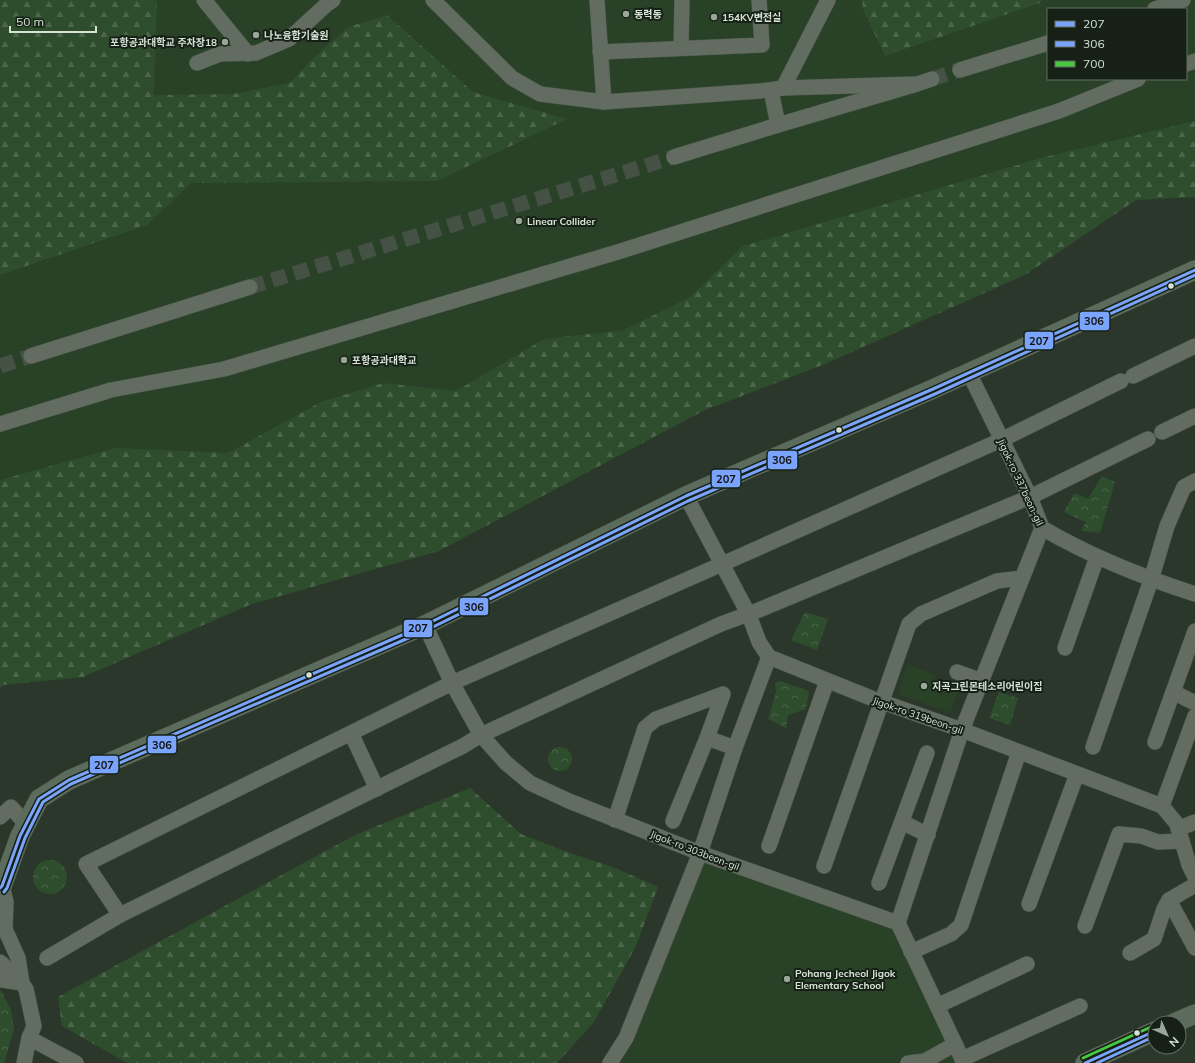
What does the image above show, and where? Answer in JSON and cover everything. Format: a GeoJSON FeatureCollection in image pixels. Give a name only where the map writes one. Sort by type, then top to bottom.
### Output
{"type":"FeatureCollection","features":[{"type":"Feature","properties":{"kind":"main road"},"geometry":{"type":"LineString","coordinates":[[1,887],[20,836],[39,800],[70,780],[425,625],[686,496],[969,373],[1195,270]]}},
{"type":"Feature","properties":{"kind":"main road"},"geometry":{"type":"LineString","coordinates":[[1085,1063],[1114,1057],[1147,1036]]}},
{"type":"Feature","properties":{"kind":"street"},"geometry":{"type":"LineString","coordinates":[[204,0],[248,54]]}},
{"type":"Feature","properties":{"kind":"street"},"geometry":{"type":"LineString","coordinates":[[196,64],[220,54],[256,53],[289,39],[333,0]]}},
{"type":"Feature","properties":{"kind":"street"},"geometry":{"type":"LineString","coordinates":[[433,0],[512,78],[540,94],[604,102],[777,89],[917,84]]}},
{"type":"Feature","properties":{"kind":"street"},"geometry":{"type":"LineString","coordinates":[[597,0],[604,102]]}},
{"type":"Feature","properties":{"kind":"street"},"geometry":{"type":"LineString","coordinates":[[681,48],[682,0]]}},
{"type":"Feature","properties":{"kind":"street"},"geometry":{"type":"LineString","coordinates":[[600,52],[762,45],[759,0]]}},
{"type":"Feature","properties":{"kind":"street"},"geometry":{"type":"LineString","coordinates":[[778,124],[777,89],[828,0]]}},
{"type":"Feature","properties":{"kind":"street"},"geometry":{"type":"LineString","coordinates":[[1158,8],[1183,0]]}},
{"type":"Feature","properties":{"kind":"street"},"geometry":{"type":"LineString","coordinates":[[960,70],[1047,43]]}},
{"type":"Feature","properties":{"kind":"street"},"geometry":{"type":"LineString","coordinates":[[674,157],[778,124],[932,79]]}},
{"type":"Feature","properties":{"kind":"street"},"geometry":{"type":"LineString","coordinates":[[0,424],[111,390],[224,369],[621,251],[1052,113],[1135,80]]}},
{"type":"Feature","properties":{"kind":"street"},"geometry":{"type":"LineString","coordinates":[[31,356],[250,287]]}},
{"type":"Feature","properties":{"kind":"street"},"geometry":{"type":"LineString","coordinates":[[120,915],[86,864],[452,683],[1002,440],[1195,346]]}},
{"type":"Feature","properties":{"kind":"street","name":"Jigok-ro 337beon-gil"},"geometry":{"type":"LineString","coordinates":[[969,373],[1030,497],[1042,528],[1097,557],[1151,580],[1195,594]]}},
{"type":"Feature","properties":{"kind":"street"},"geometry":{"type":"LineString","coordinates":[[47,958],[120,915],[377,789],[463,746],[481,735],[721,624],[749,615],[1030,497],[1195,416]]}},
{"type":"Feature","properties":{"kind":"street"},"geometry":{"type":"LineString","coordinates":[[1092,747],[1151,580],[1172,513],[1184,486],[1195,481]]}},
{"type":"Feature","properties":{"kind":"street"},"geometry":{"type":"LineString","coordinates":[[610,1063],[626,1038],[700,854],[735,748],[769,657],[759,642],[749,615],[686,496]]}},
{"type":"Feature","properties":{"kind":"street"},"geometry":{"type":"LineString","coordinates":[[1042,528],[962,730],[898,923],[963,1061],[1080,1006]]}},
{"type":"Feature","properties":{"kind":"street"},"geometry":{"type":"LineString","coordinates":[[1065,648],[1097,557]]}},
{"type":"Feature","properties":{"kind":"street"},"geometry":{"type":"LineString","coordinates":[[824,866],[909,624],[921,614],[997,581],[1022,578]]}},
{"type":"Feature","properties":{"kind":"street","name":"Jigok-ro 303beon-gil"},"geometry":{"type":"LineString","coordinates":[[425,625],[452,683],[481,735],[506,763],[530,783],[569,802],[700,854],[898,923]]}},
{"type":"Feature","properties":{"kind":"street"},"geometry":{"type":"LineString","coordinates":[[1154,742],[1195,631]]}},
{"type":"Feature","properties":{"kind":"street","name":"Jigok-ro 319beon-gil"},"geometry":{"type":"LineString","coordinates":[[769,657],[882,702],[962,730],[1162,806],[1177,824],[1195,877]]}},
{"type":"Feature","properties":{"kind":"street"},"geometry":{"type":"LineString","coordinates":[[957,672],[982,681]]}},
{"type":"Feature","properties":{"kind":"street"},"geometry":{"type":"LineString","coordinates":[[769,846],[827,680]]}},
{"type":"Feature","properties":{"kind":"street"},"geometry":{"type":"LineString","coordinates":[[1173,692],[1195,703]]}},
{"type":"Feature","properties":{"kind":"street"},"geometry":{"type":"LineString","coordinates":[[615,820],[645,728],[656,719],[723,694],[707,738],[673,821]]}},
{"type":"Feature","properties":{"kind":"street"},"geometry":{"type":"LineString","coordinates":[[1162,806],[1195,716]]}},
{"type":"Feature","properties":{"kind":"street"},"geometry":{"type":"LineString","coordinates":[[351,733],[377,789]]}},
{"type":"Feature","properties":{"kind":"street"},"geometry":{"type":"LineString","coordinates":[[707,738],[735,748]]}},
{"type":"Feature","properties":{"kind":"street"},"geometry":{"type":"LineString","coordinates":[[911,952],[951,934],[961,924],[1019,752]]}},
{"type":"Feature","properties":{"kind":"street"},"geometry":{"type":"LineString","coordinates":[[879,883],[927,753]]}},
{"type":"Feature","properties":{"kind":"street"},"geometry":{"type":"LineString","coordinates":[[1028,904],[1077,774]]}},
{"type":"Feature","properties":{"kind":"street"},"geometry":{"type":"LineString","coordinates":[[0,817],[11,807],[26,824]]}},
{"type":"Feature","properties":{"kind":"street"},"geometry":{"type":"LineString","coordinates":[[902,822],[928,834]]}},
{"type":"Feature","properties":{"kind":"street"},"geometry":{"type":"LineString","coordinates":[[1085,926],[1119,834],[1140,836],[1158,842],[1180,835],[1195,822]]}},
{"type":"Feature","properties":{"kind":"street"},"geometry":{"type":"LineString","coordinates":[[1130,952],[1154,939],[1164,909],[1169,900],[1195,885]]}},
{"type":"Feature","properties":{"kind":"street"},"geometry":{"type":"LineString","coordinates":[[1,887],[6,902],[5,929],[18,958],[22,983]]}},
{"type":"Feature","properties":{"kind":"street"},"geometry":{"type":"LineString","coordinates":[[1169,900],[1195,948]]}},
{"type":"Feature","properties":{"kind":"street"},"geometry":{"type":"LineString","coordinates":[[0,962],[19,979],[26,989],[34,1026],[29,1038],[24,1063]]}},
{"type":"Feature","properties":{"kind":"street"},"geometry":{"type":"LineString","coordinates":[[937,1006],[1028,964]]}},
{"type":"Feature","properties":{"kind":"street"},"geometry":{"type":"LineString","coordinates":[[0,978],[2,980],[22,983]]}},
{"type":"Feature","properties":{"kind":"street"},"geometry":{"type":"LineString","coordinates":[[29,1038],[76,1063]]}},
{"type":"Feature","properties":{"kind":"street"},"geometry":{"type":"LineString","coordinates":[[908,1063],[925,1062],[955,1044]]}},
{"type":"Feature","properties":{"kind":"shaded area","name":"포항공과대학교"},"geometry":{"type":"Polygon","coordinates":[[[0,0],[1195,0],[1195,148],[0,617],[0,0]]]}},
{"type":"Feature","properties":{"kind":"shaded area","name":"지곡그린몬테소리어린이집"},"geometry":{"type":"Polygon","coordinates":[[[907,664],[936,675],[934,682],[959,690],[950,713],[898,694],[907,664]]]}},
{"type":"Feature","properties":{"kind":"shaded area","name":"Pohang Jecheol Jigok Elementary School"},"geometry":{"type":"Polygon","coordinates":[[[700,853],[898,923],[964,1063],[610,1063],[700,853]]]}},
{"type":"Feature","properties":{"kind":"green space"},"geometry":{"type":"Polygon","coordinates":[[[0,0],[157,0],[154,95],[233,94],[290,83],[310,61],[348,27],[387,15],[473,92],[567,119],[437,181],[191,183],[147,225],[0,275],[0,0]]]}},
{"type":"Feature","properties":{"kind":"green space"},"geometry":{"type":"Polygon","coordinates":[[[862,0],[1041,0],[1040,3],[885,56],[863,9],[862,0]]]}},
{"type":"Feature","properties":{"kind":"green space"},"geometry":{"type":"Polygon","coordinates":[[[1195,121],[1195,197],[1136,200],[1025,275],[825,364],[703,411],[439,551],[252,604],[83,677],[3,685],[0,688],[0,480],[116,448],[228,453],[321,402],[383,383],[456,391],[544,339],[624,330],[690,297],[743,246],[1041,158],[1195,121]]]}},
{"type":"Feature","properties":{"kind":"green space"},"geometry":{"type":"Polygon","coordinates":[[[1102,476],[1115,482],[1100,533],[1081,531],[1086,522],[1064,512],[1074,493],[1088,499],[1102,476]]]}},
{"type":"Feature","properties":{"kind":"green space"},"geometry":{"type":"Polygon","coordinates":[[[805,612],[828,619],[817,650],[791,640],[805,612]]]}},
{"type":"Feature","properties":{"kind":"green space"},"geometry":{"type":"Polygon","coordinates":[[[780,681],[809,691],[806,709],[788,715],[786,728],[768,719],[776,692],[775,683],[780,681]]]}},
{"type":"Feature","properties":{"kind":"green space"},"geometry":{"type":"Polygon","coordinates":[[[999,692],[1018,698],[1010,725],[989,718],[999,692]]]}},
{"type":"Feature","properties":{"kind":"green space"},"geometry":{"type":"Polygon","coordinates":[[[560,747],[569,750],[572,759],[569,768],[560,771],[551,768],[548,759],[551,750],[560,747]]]}},
{"type":"Feature","properties":{"kind":"green space"},"geometry":{"type":"Polygon","coordinates":[[[470,788],[521,834],[567,852],[613,867],[658,887],[636,946],[594,1022],[557,1063],[127,1063],[62,1026],[58,997],[355,835],[470,788]]]}},
{"type":"Feature","properties":{"kind":"green space"},"geometry":{"type":"Polygon","coordinates":[[[47,860],[53,860],[57,861],[64,867],[67,877],[66,884],[60,891],[53,894],[47,894],[43,893],[36,887],[33,880],[33,874],[34,870],[40,863],[47,860]]]}},
{"type":"Feature","properties":{"kind":"green space"},"geometry":{"type":"Polygon","coordinates":[[[0,989],[11,1010],[14,1030],[4,1063],[0,1063],[0,989]]]}},
{"type":"Feature","properties":{"kind":"tunnel"},"geometry":{"type":"LineString","coordinates":[[932,79],[960,70]]}},
{"type":"Feature","properties":{"kind":"tunnel"},"geometry":{"type":"LineString","coordinates":[[250,287],[674,157]]}},
{"type":"Feature","properties":{"kind":"tunnel"},"geometry":{"type":"LineString","coordinates":[[0,366],[31,356]]}},
{"type":"Feature","properties":{"kind":"transit line","name":"207"},"geometry":{"type":"LineString","coordinates":[[0,888],[20,836],[39,799],[69,780],[425,625],[686,496],[933,389],[1195,270]]}},
{"type":"Feature","properties":{"kind":"transit line","name":"306"},"geometry":{"type":"LineString","coordinates":[[4,892],[7,888],[25,838],[43,802],[71,784],[427,630],[688,501],[935,394],[1195,275]]}},
{"type":"Feature","properties":{"kind":"transit line","name":"700"},"geometry":{"type":"LineString","coordinates":[[1083,1058],[1147,1029]]}},
{"type":"Feature","properties":{"kind":"transit line","name":"207"},"geometry":{"type":"LineString","coordinates":[[1085,1063],[1147,1035]]}},
{"type":"Feature","properties":{"kind":"transit line","name":"306"},"geometry":{"type":"LineString","coordinates":[[1097,1063],[1147,1040]]}},
{"type":"Feature","properties":{"kind":"place","name":"동력동"},"geometry":{"type":"Point","coordinates":[626,14]}},
{"type":"Feature","properties":{"kind":"place","name":"154KV변전실"},"geometry":{"type":"Point","coordinates":[714,17]}},
{"type":"Feature","properties":{"kind":"place","name":"나노융합기술원"},"geometry":{"type":"Point","coordinates":[256,35]}},
{"type":"Feature","properties":{"kind":"place","name":"포항공과대학교 주차장18"},"geometry":{"type":"Point","coordinates":[225,42]}},
{"type":"Feature","properties":{"kind":"place","name":"Linear Collider"},"geometry":{"type":"Point","coordinates":[519,221]}},
{"type":"Feature","properties":{"kind":"place","name":"포항공과대학교"},"geometry":{"type":"Point","coordinates":[344,360]}},
{"type":"Feature","properties":{"kind":"place","name":"지곡그린몬테소리어린이집"},"geometry":{"type":"Point","coordinates":[924,686]}},
{"type":"Feature","properties":{"kind":"place","name":"Pohang Jecheol Jigok Elementary School"},"geometry":{"type":"Point","coordinates":[787,979]}}]}
